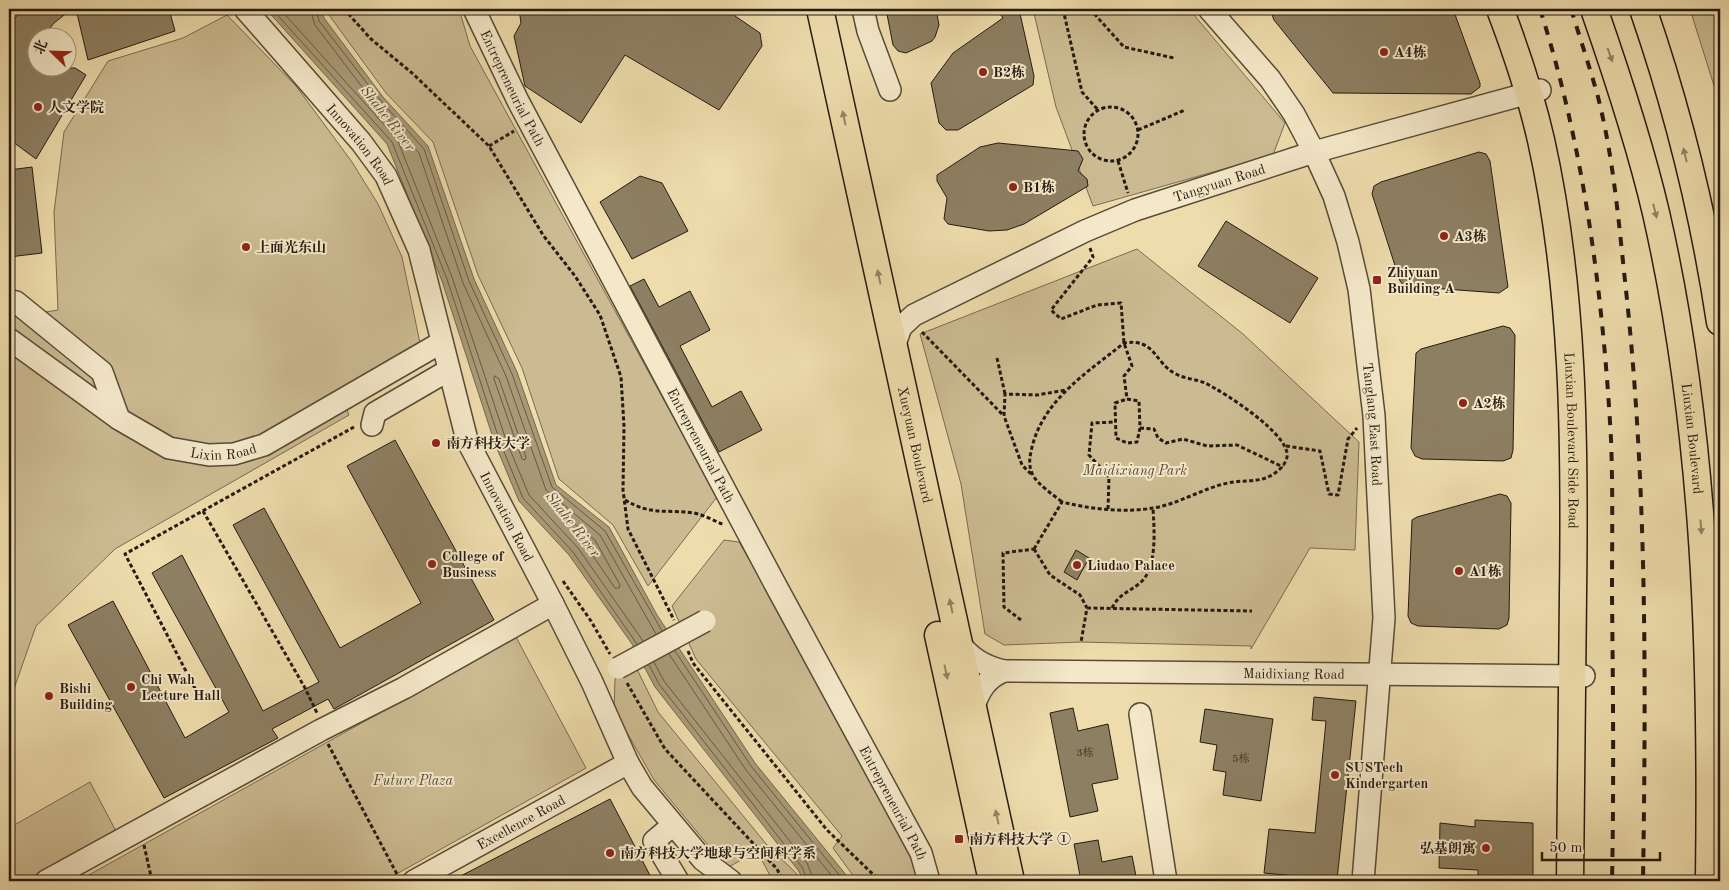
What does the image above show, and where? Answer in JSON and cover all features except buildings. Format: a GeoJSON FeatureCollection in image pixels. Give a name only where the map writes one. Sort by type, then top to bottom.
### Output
{"type":"FeatureCollection","features":[{"type":"Feature","properties":{"kind":"main road","name":"Xueyuan Boulevard"},"geometry":{"type":"LineString","coordinates":[[803,9],[992,881]]}},
{"type":"Feature","properties":{"kind":"main road","name":"Xueyuan Boulevard"},"geometry":{"type":"LineString","coordinates":[[820,9],[1011,881]]}},
{"type":"Feature","properties":{"kind":"main road","name":"Liuxian Boulevard Side Road"},"geometry":{"type":"LineString","coordinates":[[1500,9],[1534,92]]}},
{"type":"Feature","properties":{"kind":"main road","name":"Liuxian Boulevard Side Road"},"geometry":{"type":"LineString","coordinates":[[1516,9],[1528,44],[1540,139],[1558,234],[1568,326],[1573,417],[1582,881]]}},
{"type":"Feature","properties":{"kind":"main road","name":"Liuxian Boulevard"},"geometry":{"type":"LineString","coordinates":[[1594,9],[1616,71],[1656,212],[1677,319],[1690,413],[1701,522],[1707,629],[1710,704],[1709,881]]}},
{"type":"Feature","properties":{"kind":"main road"},"geometry":{"type":"LineString","coordinates":[[1643,9],[1655,43],[1712,265],[1720,322]]}},
{"type":"Feature","properties":{"kind":"main road","name":"Liuxian Boulevard Side Road"},"geometry":{"type":"LineString","coordinates":[[1570,881],[1578,676]]}},
{"type":"Feature","properties":{"kind":"street","name":"Innovation Road"},"geometry":{"type":"LineString","coordinates":[[245,9],[361,142],[386,176],[419,250],[467,440],[553,604],[592,682],[628,763],[642,787],[703,860],[731,881]]}},
{"type":"Feature","properties":{"kind":"street","name":"Entrepreneurial Path"},"geometry":{"type":"LineString","coordinates":[[474,9],[530,121],[749,536],[922,853],[929,881]]}},
{"type":"Feature","properties":{"kind":"street"},"geometry":{"type":"LineString","coordinates":[[863,9],[868,30],[890,90]]}},
{"type":"Feature","properties":{"kind":"street","name":"Tanglang East Road"},"geometry":{"type":"LineString","coordinates":[[1210,9],[1270,79],[1294,114],[1334,196],[1348,242],[1359,290],[1374,416],[1384,618],[1364,881]]}},
{"type":"Feature","properties":{"kind":"street","name":"Tangyuan Road"},"geometry":{"type":"LineString","coordinates":[[894,347],[901,327],[918,324],[1085,230],[1135,210],[1314,152],[1534,92]]}},
{"type":"Feature","properties":{"kind":"street"},"geometry":{"type":"LineString","coordinates":[[9,301],[16,302],[102,372],[119,419]]}},
{"type":"Feature","properties":{"kind":"street"},"geometry":{"type":"LineString","coordinates":[[885,304],[918,324]]}},
{"type":"Feature","properties":{"kind":"street","name":"Lixin Road"},"geometry":{"type":"LineString","coordinates":[[9,340],[119,419],[169,448],[209,455],[234,454],[264,445],[442,342]]}},
{"type":"Feature","properties":{"kind":"street"},"geometry":{"type":"LineString","coordinates":[[365,422],[375,413],[449,370]]}},
{"type":"Feature","properties":{"kind":"street"},"geometry":{"type":"LineString","coordinates":[[46,881],[321,730],[404,688],[553,604]]}},
{"type":"Feature","properties":{"kind":"street"},"geometry":{"type":"LineString","coordinates":[[592,682],[705,621]]}},
{"type":"Feature","properties":{"kind":"street","name":"Maidixiang Road"},"geometry":{"type":"LineString","coordinates":[[959,643],[978,662],[1004,671],[1578,676]]}},
{"type":"Feature","properties":{"kind":"street"},"geometry":{"type":"LineString","coordinates":[[973,709],[985,683],[994,675],[1004,671]]}},
{"type":"Feature","properties":{"kind":"street"},"geometry":{"type":"LineString","coordinates":[[1140,714],[1166,881]]}},
{"type":"Feature","properties":{"kind":"street","name":"Excellence Road"},"geometry":{"type":"LineString","coordinates":[[414,881],[628,763]]}},
{"type":"Feature","properties":{"kind":"street"},"geometry":{"type":"LineString","coordinates":[[673,825],[654,841],[678,881]]}},
{"type":"Feature","properties":{"kind":"path"},"geometry":{"type":"LineString","coordinates":[[344,9],[371,39],[412,73],[489,146],[543,235],[575,276],[600,315],[621,377],[625,500],[628,529],[677,627]]}},
{"type":"Feature","properties":{"kind":"path"},"geometry":{"type":"LineString","coordinates":[[1064,9],[1082,92],[1098,110]]}},
{"type":"Feature","properties":{"kind":"path"},"geometry":{"type":"LineString","coordinates":[[1090,9],[1124,47],[1174,58]]}},
{"type":"Feature","properties":{"kind":"path"},"geometry":{"type":"LineString","coordinates":[[1110,107],[1123,110],[1133,118],[1138,130],[1137,143],[1129,154],[1118,161],[1104,161],[1093,155],[1085,144],[1084,131],[1088,119],[1098,110],[1110,107]]}},
{"type":"Feature","properties":{"kind":"path"},"geometry":{"type":"LineString","coordinates":[[1138,130],[1185,110]]}},
{"type":"Feature","properties":{"kind":"path"},"geometry":{"type":"LineString","coordinates":[[489,146],[530,121]]}},
{"type":"Feature","properties":{"kind":"path"},"geometry":{"type":"LineString","coordinates":[[1118,161],[1125,185]]}},
{"type":"Feature","properties":{"kind":"path"},"geometry":{"type":"LineString","coordinates":[[1093,257],[1051,310],[1061,319],[1097,304],[1121,302],[1124,343],[1132,366],[1124,376],[1127,399]]}},
{"type":"Feature","properties":{"kind":"path"},"geometry":{"type":"LineString","coordinates":[[918,324],[1004,416],[1022,465],[1062,502],[1092,508],[1153,508],[1230,482],[1264,479],[1283,467],[1287,457],[1286,446]]}},
{"type":"Feature","properties":{"kind":"path"},"geometry":{"type":"LineString","coordinates":[[1032,475],[1029,461],[1038,428],[1050,407],[1066,390],[1124,343],[1142,343],[1154,350],[1168,369],[1177,375],[1204,382],[1262,421],[1286,446],[1320,451],[1329,494],[1338,494],[1348,439],[1352,432],[1374,416]]}},
{"type":"Feature","properties":{"kind":"path"},"geometry":{"type":"LineString","coordinates":[[997,358],[1006,394],[1004,416]]}},
{"type":"Feature","properties":{"kind":"path"},"geometry":{"type":"LineString","coordinates":[[1006,394],[1037,395],[1066,390]]}},
{"type":"Feature","properties":{"kind":"path"},"geometry":{"type":"LineString","coordinates":[[1127,399],[1139,401],[1140,428],[1137,442],[1127,443],[1116,438],[1115,403],[1127,399]]}},
{"type":"Feature","properties":{"kind":"path"},"geometry":{"type":"LineString","coordinates":[[201,700],[125,554],[365,422]]}},
{"type":"Feature","properties":{"kind":"path"},"geometry":{"type":"LineString","coordinates":[[1108,509],[1110,476],[1089,455],[1092,423],[1115,422]]}},
{"type":"Feature","properties":{"kind":"path"},"geometry":{"type":"LineString","coordinates":[[1140,428],[1154,429],[1158,438],[1166,443],[1183,439],[1207,446],[1237,445],[1283,467]]}},
{"type":"Feature","properties":{"kind":"path"},"geometry":{"type":"LineString","coordinates":[[625,500],[637,507],[658,513],[696,513],[749,536]]}},
{"type":"Feature","properties":{"kind":"path"},"geometry":{"type":"LineString","coordinates":[[1034,549],[1062,502]]}},
{"type":"Feature","properties":{"kind":"path"},"geometry":{"type":"LineString","coordinates":[[1112,608],[1117,599],[1142,582],[1152,561],[1154,538],[1153,508]]}},
{"type":"Feature","properties":{"kind":"path"},"geometry":{"type":"LineString","coordinates":[[203,511],[316,707],[321,730],[401,881]]}},
{"type":"Feature","properties":{"kind":"path"},"geometry":{"type":"LineString","coordinates":[[1034,549],[1050,575],[1080,595],[1087,608],[1081,642]]}},
{"type":"Feature","properties":{"kind":"path"},"geometry":{"type":"LineString","coordinates":[[1022,620],[1004,607],[1003,553],[1034,549]]}},
{"type":"Feature","properties":{"kind":"path"},"geometry":{"type":"LineString","coordinates":[[563,580],[591,621],[665,750],[777,869],[783,881]]}},
{"type":"Feature","properties":{"kind":"path"},"geometry":{"type":"LineString","coordinates":[[1087,608],[1252,611]]}},
{"type":"Feature","properties":{"kind":"path"},"geometry":{"type":"LineString","coordinates":[[685,645],[693,663],[828,830],[880,881]]}},
{"type":"Feature","properties":{"kind":"path"},"geometry":{"type":"LineString","coordinates":[[141,829],[152,881]]}},
{"type":"Feature","properties":{"kind":"green space"},"geometry":{"type":"Polygon","coordinates":[[[327,9],[459,9],[470,46],[717,497],[648,586],[613,525],[559,479],[522,368],[478,275],[433,142],[386,93],[329,15],[327,9]]]}},
{"type":"Feature","properties":{"kind":"green space"},"geometry":{"type":"Polygon","coordinates":[[[1033,9],[1189,9],[1285,123],[1273,155],[1093,206],[1056,107],[1033,9]]]}},
{"type":"Feature","properties":{"kind":"green space"},"geometry":{"type":"Polygon","coordinates":[[[1690,9],[1720,9],[1720,105],[1690,9]]]}},
{"type":"Feature","properties":{"kind":"green space"},"geometry":{"type":"Polygon","coordinates":[[[227,15],[296,86],[352,162],[378,204],[402,257],[420,343],[340,393],[349,415],[115,549],[36,626],[9,703],[9,318],[58,310],[54,212],[64,132],[108,61],[183,38],[227,15]]]}},
{"type":"Feature","properties":{"kind":"green space","name":"Maidixiang Park"},"geometry":{"type":"Polygon","coordinates":[[[1137,249],[1243,334],[1359,442],[1355,550],[1310,548],[1251,649],[1251,646],[1081,642],[1004,645],[985,634],[961,484],[920,334],[1137,249]]]}},
{"type":"Feature","properties":{"kind":"green space"},"geometry":{"type":"Polygon","coordinates":[[[724,540],[739,542],[916,853],[922,881],[857,881],[833,848],[842,836],[696,659],[672,606],[724,540]]]}},
{"type":"Feature","properties":{"kind":"green space","name":"Future Plaza"},"geometry":{"type":"Polygon","coordinates":[[[516,637],[586,768],[384,881],[78,881],[516,637]]]}},
{"type":"Feature","properties":{"kind":"green space"},"geometry":{"type":"Polygon","coordinates":[[[632,659],[658,712],[767,845],[796,873],[800,881],[773,881],[757,851],[727,868],[654,780],[614,710],[615,679],[632,659]]]}},
{"type":"Feature","properties":{"kind":"green space"},"geometry":{"type":"Polygon","coordinates":[[[90,782],[117,833],[31,881],[9,881],[9,828],[90,782]]]}},
{"type":"Feature","properties":{"kind":"water","name":"Shahe River"},"geometry":{"type":"Polygon","coordinates":[[[266,9],[321,9],[324,18],[383,97],[428,146],[474,279],[517,372],[556,485],[609,527],[657,615],[755,763],[851,881],[804,881],[798,870],[655,687],[632,644],[569,555],[519,501],[495,444],[442,281],[387,144],[266,9]]]}},
{"type":"Feature","properties":{"kind":"railway"},"geometry":{"type":"LineString","coordinates":[[1540,9],[1569,114],[1580,168],[1597,276],[1603,330],[1611,439],[1612,497],[1612,881]]}},
{"type":"Feature","properties":{"kind":"railway"},"geometry":{"type":"LineString","coordinates":[[1571,9],[1604,121],[1618,217],[1633,364],[1644,585],[1643,881]]}},
{"type":"Feature","properties":{"kind":"place","name":"A4栋"},"geometry":{"type":"Point","coordinates":[1384,52]}},
{"type":"Feature","properties":{"kind":"place","name":"B2栋"},"geometry":{"type":"Point","coordinates":[983,72]}},
{"type":"Feature","properties":{"kind":"place","name":"人文学院"},"geometry":{"type":"Point","coordinates":[38,107]}},
{"type":"Feature","properties":{"kind":"place","name":"B1栋"},"geometry":{"type":"Point","coordinates":[1013,187]}},
{"type":"Feature","properties":{"kind":"place","name":"A3栋"},"geometry":{"type":"Point","coordinates":[1444,236]}},
{"type":"Feature","properties":{"kind":"place","name":"上面光东山"},"geometry":{"type":"Point","coordinates":[246,247]}},
{"type":"Feature","properties":{"kind":"place","name":"Zhiyuan Building A"},"geometry":{"type":"Point","coordinates":[1377,280]}},
{"type":"Feature","properties":{"kind":"place","name":"A2栋"},"geometry":{"type":"Point","coordinates":[1463,403]}},
{"type":"Feature","properties":{"kind":"place","name":"南方科技大学"},"geometry":{"type":"Point","coordinates":[436,443]}},
{"type":"Feature","properties":{"kind":"place","name":"College of Business"},"geometry":{"type":"Point","coordinates":[432,564]}},
{"type":"Feature","properties":{"kind":"place","name":"Liudao Palace"},"geometry":{"type":"Point","coordinates":[1077,565]}},
{"type":"Feature","properties":{"kind":"place","name":"A1栋"},"geometry":{"type":"Point","coordinates":[1459,571]}},
{"type":"Feature","properties":{"kind":"place","name":"Chi Wah Lecture Hall"},"geometry":{"type":"Point","coordinates":[131,687]}},
{"type":"Feature","properties":{"kind":"place","name":"Bishi Building"},"geometry":{"type":"Point","coordinates":[49,696]}},
{"type":"Feature","properties":{"kind":"place","name":"SUSTech Kindergarten"},"geometry":{"type":"Point","coordinates":[1335,775]}},
{"type":"Feature","properties":{"kind":"place","name":"南方科技大学 ①"},"geometry":{"type":"Point","coordinates":[959,839]}},
{"type":"Feature","properties":{"kind":"place","name":"弘基朗寓"},"geometry":{"type":"Point","coordinates":[1486,848]}},
{"type":"Feature","properties":{"kind":"place","name":"南方科技大学地球与空间科学系"},"geometry":{"type":"Point","coordinates":[610,853]}}]}
